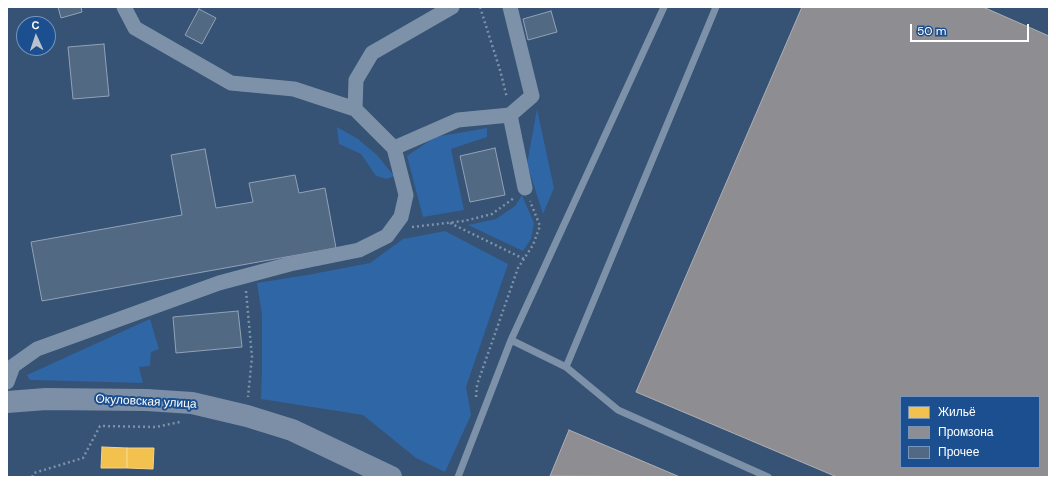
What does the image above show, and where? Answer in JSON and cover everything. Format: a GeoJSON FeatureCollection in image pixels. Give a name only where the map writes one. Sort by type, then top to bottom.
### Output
{"type":"FeatureCollection","features":[{"type":"Feature","properties":{"kind":"main road"},"geometry":{"type":"LineString","coordinates":[[7,390],[46,399]]}},
{"type":"Feature","properties":{"kind":"main road","name":"Окуловская улица"},"geometry":{"type":"LineString","coordinates":[[7,402],[46,399],[148,400],[192,403],[247,416],[292,430],[391,477]]}},
{"type":"Feature","properties":{"kind":"street"},"geometry":{"type":"LineString","coordinates":[[7,382],[13,366],[37,349],[218,284],[290,264],[359,250],[387,236],[397,223],[406,195],[394,148],[355,109],[294,89],[230,83],[135,28],[124,7]]}},
{"type":"Feature","properties":{"kind":"street"},"geometry":{"type":"LineString","coordinates":[[355,109],[356,80],[372,53],[452,7]]}},
{"type":"Feature","properties":{"kind":"street"},"geometry":{"type":"LineString","coordinates":[[394,148],[458,120],[510,115],[532,96],[510,7]]}},
{"type":"Feature","properties":{"kind":"street"},"geometry":{"type":"LineString","coordinates":[[510,115],[525,188]]}},
{"type":"Feature","properties":{"kind":"lane"},"geometry":{"type":"LineString","coordinates":[[458,477],[511,340],[664,7]]}},
{"type":"Feature","properties":{"kind":"lane"},"geometry":{"type":"LineString","coordinates":[[566,367],[716,7]]}},
{"type":"Feature","properties":{"kind":"lane"},"geometry":{"type":"LineString","coordinates":[[511,340],[566,367],[618,410],[768,477]]}},
{"type":"Feature","properties":{"kind":"path"},"geometry":{"type":"LineString","coordinates":[[480,7],[498,63],[510,115]]}},
{"type":"Feature","properties":{"kind":"path"},"geometry":{"type":"LineString","coordinates":[[397,223],[450,223],[492,214],[509,204],[525,188],[540,226],[533,245],[518,268],[477,386],[474,406],[481,416]]}},
{"type":"Feature","properties":{"kind":"path"},"geometry":{"type":"LineString","coordinates":[[450,223],[524,259]]}},
{"type":"Feature","properties":{"kind":"path"},"geometry":{"type":"LineString","coordinates":[[247,416],[252,357],[250,318],[246,295],[250,276]]}},
{"type":"Feature","properties":{"kind":"path"},"geometry":{"type":"LineString","coordinates":[[32,477],[34,474],[83,458],[100,426],[156,427],[184,421],[192,403]]}},
{"type":"Feature","properties":{"kind":"shaded area"},"geometry":{"type":"Polygon","coordinates":[[[537,109],[554,188],[543,214],[527,164],[537,109]]]}},
{"type":"Feature","properties":{"kind":"shaded area"},"geometry":{"type":"Polygon","coordinates":[[[337,127],[358,139],[377,155],[394,176],[387,179],[376,176],[361,154],[339,144],[337,127]]]}},
{"type":"Feature","properties":{"kind":"shaded area"},"geometry":{"type":"Polygon","coordinates":[[[487,128],[487,137],[451,149],[464,210],[423,217],[407,156],[435,137],[487,128]]]}},
{"type":"Feature","properties":{"kind":"shaded area"},"geometry":{"type":"Polygon","coordinates":[[[522,195],[534,223],[531,239],[523,251],[468,225],[496,219],[515,206],[522,195]]]}},
{"type":"Feature","properties":{"kind":"shaded area"},"geometry":{"type":"Polygon","coordinates":[[[445,231],[508,264],[466,387],[471,415],[445,472],[416,458],[363,415],[261,399],[262,315],[257,283],[370,263],[403,239],[445,231]]]}},
{"type":"Feature","properties":{"kind":"shaded area"},"geometry":{"type":"Polygon","coordinates":[[[150,319],[159,349],[151,352],[150,366],[139,367],[143,383],[30,380],[27,375],[150,319]]]}},
{"type":"Feature","properties":{"kind":"building: Жильё"},"geometry":{"type":"Polygon","coordinates":[[[102,447],[127,448],[127,468],[101,468],[102,447]]]}},
{"type":"Feature","properties":{"kind":"building: Жильё"},"geometry":{"type":"Polygon","coordinates":[[[127,448],[154,448],[153,469],[127,468],[127,448]]]}},
{"type":"Feature","properties":{"kind":"building: Промзона"},"geometry":{"type":"Polygon","coordinates":[[[802,7],[983,7],[1049,36],[1049,477],[837,477],[636,392],[802,7]]]}},
{"type":"Feature","properties":{"kind":"building: Промзона"},"geometry":{"type":"Polygon","coordinates":[[[569,430],[680,477],[550,476],[569,430]]]}},
{"type":"Feature","properties":{"kind":"building: Прочее"},"geometry":{"type":"Polygon","coordinates":[[[58,7],[81,7],[82,12],[61,18],[58,7]]]}},
{"type":"Feature","properties":{"kind":"building: Прочее"},"geometry":{"type":"Polygon","coordinates":[[[199,9],[216,18],[202,44],[185,35],[199,9]]]}},
{"type":"Feature","properties":{"kind":"building: Прочее"},"geometry":{"type":"Polygon","coordinates":[[[551,11],[557,32],[528,40],[523,19],[551,11]]]}},
{"type":"Feature","properties":{"kind":"building: Прочее"},"geometry":{"type":"Polygon","coordinates":[[[104,44],[109,96],[73,99],[68,47],[104,44]]]}},
{"type":"Feature","properties":{"kind":"building: Прочее"},"geometry":{"type":"Polygon","coordinates":[[[495,148],[505,195],[470,202],[460,156],[495,148]]]}},
{"type":"Feature","properties":{"kind":"building: Прочее"},"geometry":{"type":"Polygon","coordinates":[[[205,149],[216,208],[253,202],[249,183],[295,175],[299,193],[325,188],[336,248],[42,301],[31,242],[182,215],[171,155],[205,149]]]}},
{"type":"Feature","properties":{"kind":"building: Прочее"},"geometry":{"type":"Polygon","coordinates":[[[238,311],[242,347],[176,353],[173,317],[238,311]]]}}]}
